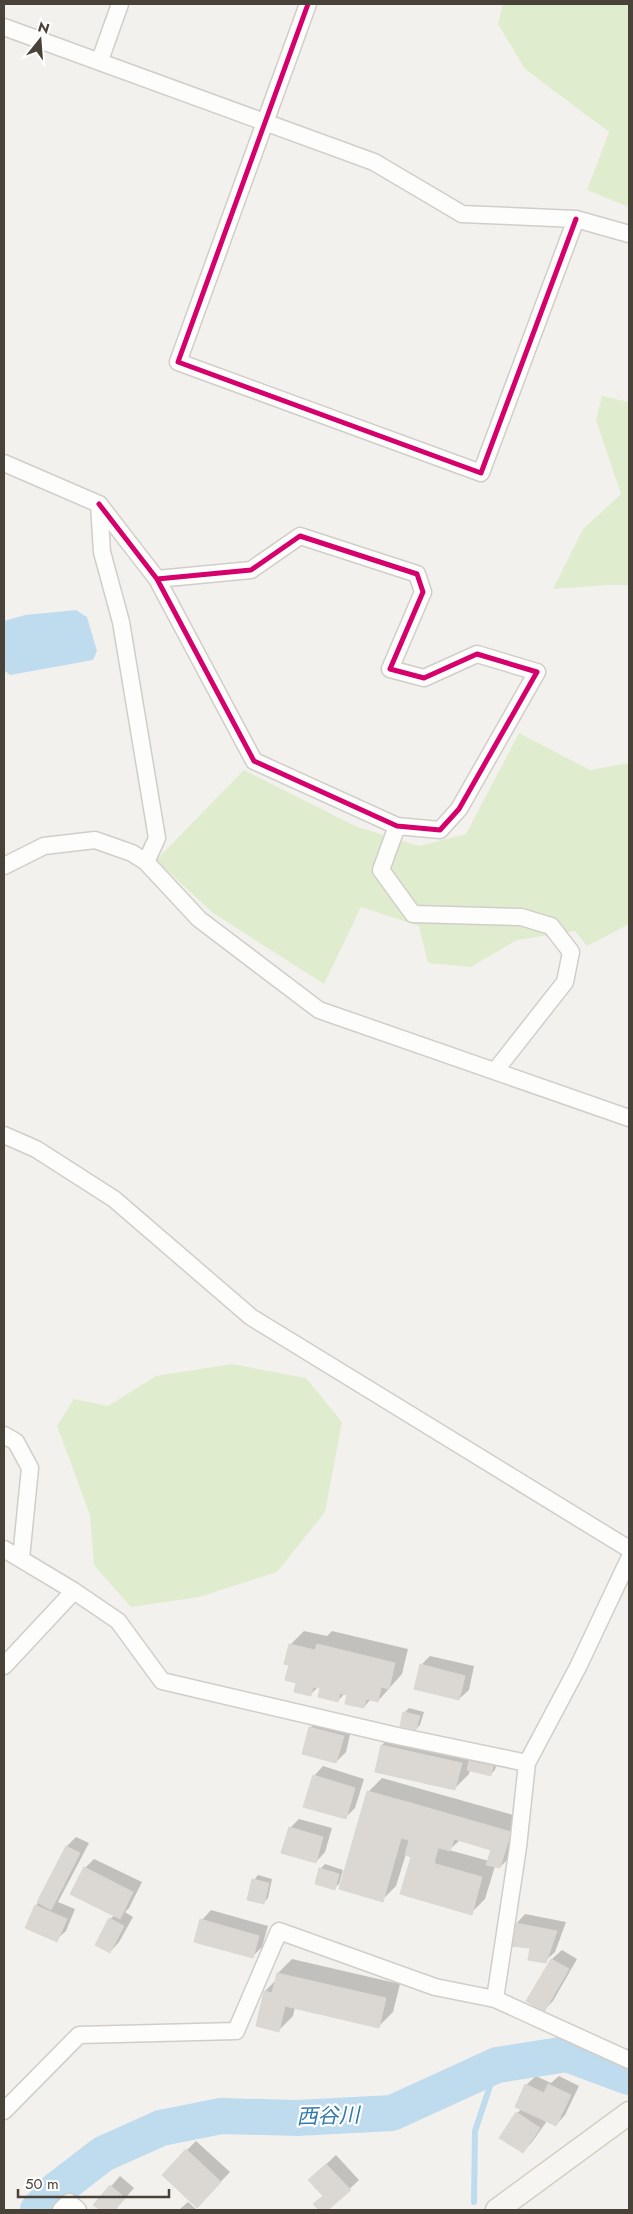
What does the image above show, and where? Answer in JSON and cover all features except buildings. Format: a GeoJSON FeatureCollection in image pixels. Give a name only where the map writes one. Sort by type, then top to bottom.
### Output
{"type":"FeatureCollection","features":[{"type":"Feature","properties":{"kind":"main road"},"geometry":{"type":"LineString","coordinates":[[496,2210],[624,2122]]}},
{"type":"Feature","properties":{"kind":"street"},"geometry":{"type":"LineString","coordinates":[[100,60],[120,4]]}},
{"type":"Feature","properties":{"kind":"street"},"geometry":{"type":"LineString","coordinates":[[308,4],[178,362],[481,473],[576,219]]}},
{"type":"Feature","properties":{"kind":"street"},"geometry":{"type":"LineString","coordinates":[[4,27],[100,60],[374,162],[462,214],[576,219],[629,234]]}},
{"type":"Feature","properties":{"kind":"street"},"geometry":{"type":"LineString","coordinates":[[4,463],[99,504],[157,579],[254,761],[396,826],[440,830],[459,809],[537,672],[477,654],[424,678],[390,669],[423,592],[417,574],[300,536],[252,570],[157,579]]}},
{"type":"Feature","properties":{"kind":"street"},"geometry":{"type":"LineString","coordinates":[[99,504],[102,552],[121,622],[157,838],[146,862]]}},
{"type":"Feature","properties":{"kind":"street"},"geometry":{"type":"LineString","coordinates":[[396,826],[381,870],[413,914],[521,917],[551,926],[571,952],[564,982],[495,1071]]}},
{"type":"Feature","properties":{"kind":"street"},"geometry":{"type":"LineString","coordinates":[[4,866],[44,846],[95,840],[132,853],[146,862],[199,919],[320,1010],[629,1118]]}},
{"type":"Feature","properties":{"kind":"street"},"geometry":{"type":"LineString","coordinates":[[4,1135],[36,1149],[114,1199],[251,1317],[629,1548]]}},
{"type":"Feature","properties":{"kind":"street"},"geometry":{"type":"LineString","coordinates":[[4,1435],[16,1442],[30,1468],[21,1558]]}},
{"type":"Feature","properties":{"kind":"street"},"geometry":{"type":"LineString","coordinates":[[4,1549],[118,1620],[162,1681],[393,1735],[527,1763]]}},
{"type":"Feature","properties":{"kind":"street"},"geometry":{"type":"LineString","coordinates":[[495,1999],[518,1846],[527,1763],[578,1667],[629,1559]]}},
{"type":"Feature","properties":{"kind":"street"},"geometry":{"type":"LineString","coordinates":[[4,1666],[74,1591]]}},
{"type":"Feature","properties":{"kind":"street"},"geometry":{"type":"LineString","coordinates":[[4,2111],[78,2035],[236,2031],[278,1931],[435,1987],[495,1999],[629,2060]]}},
{"type":"Feature","properties":{"kind":"street"},"geometry":{"type":"LineString","coordinates":[[62,2210],[69,2202],[78,2210]]}},
{"type":"Feature","properties":{"kind":"green space"},"geometry":{"type":"Polygon","coordinates":[[[503,4],[629,4],[629,207],[587,190],[609,132],[525,69],[498,24],[503,4]]]}},
{"type":"Feature","properties":{"kind":"green space"},"geometry":{"type":"Polygon","coordinates":[[[602,396],[629,402],[629,585],[553,589],[583,529],[621,494],[596,420],[602,396]]]}},
{"type":"Feature","properties":{"kind":"green space"},"geometry":{"type":"Polygon","coordinates":[[[519,733],[590,770],[629,763],[629,924],[587,946],[575,931],[517,940],[471,967],[428,963],[419,926],[361,907],[324,984],[213,913],[156,860],[244,770],[355,826],[419,846],[466,834],[519,733]]]}},
{"type":"Feature","properties":{"kind":"green space"},"geometry":{"type":"Polygon","coordinates":[[[232,1364],[306,1378],[342,1422],[325,1512],[277,1572],[199,1597],[131,1607],[94,1565],[90,1515],[57,1426],[74,1399],[108,1406],[156,1376],[232,1364]]]}},
{"type":"Feature","properties":{"kind":"water"},"geometry":{"type":"Polygon","coordinates":[[[76,610],[87,617],[97,651],[93,660],[10,675],[4,670],[4,621],[25,615],[76,610]]]}},
{"type":"Feature","properties":{"kind":"waterway","name":"西谷川"},"geometry":{"type":"LineString","coordinates":[[38,2210],[55,2191],[103,2154],[161,2128],[221,2116],[297,2118],[392,2113],[497,2065],[567,2054],[629,2077]]}},
{"type":"Feature","properties":{"kind":"waterway"},"geometry":{"type":"LineString","coordinates":[[474,2202],[475,2131],[497,2065]]}},
{"type":"Feature","properties":{"kind":"cycle path"},"geometry":{"type":"LineString","coordinates":[[308,4],[178,362],[481,473],[576,219]]}},
{"type":"Feature","properties":{"kind":"cycle path"},"geometry":{"type":"LineString","coordinates":[[99,504],[157,579],[254,761],[397,826],[440,830],[459,809],[537,672],[477,654],[424,678],[390,669],[423,592],[417,574],[300,536],[251,570],[157,579]]}}]}
